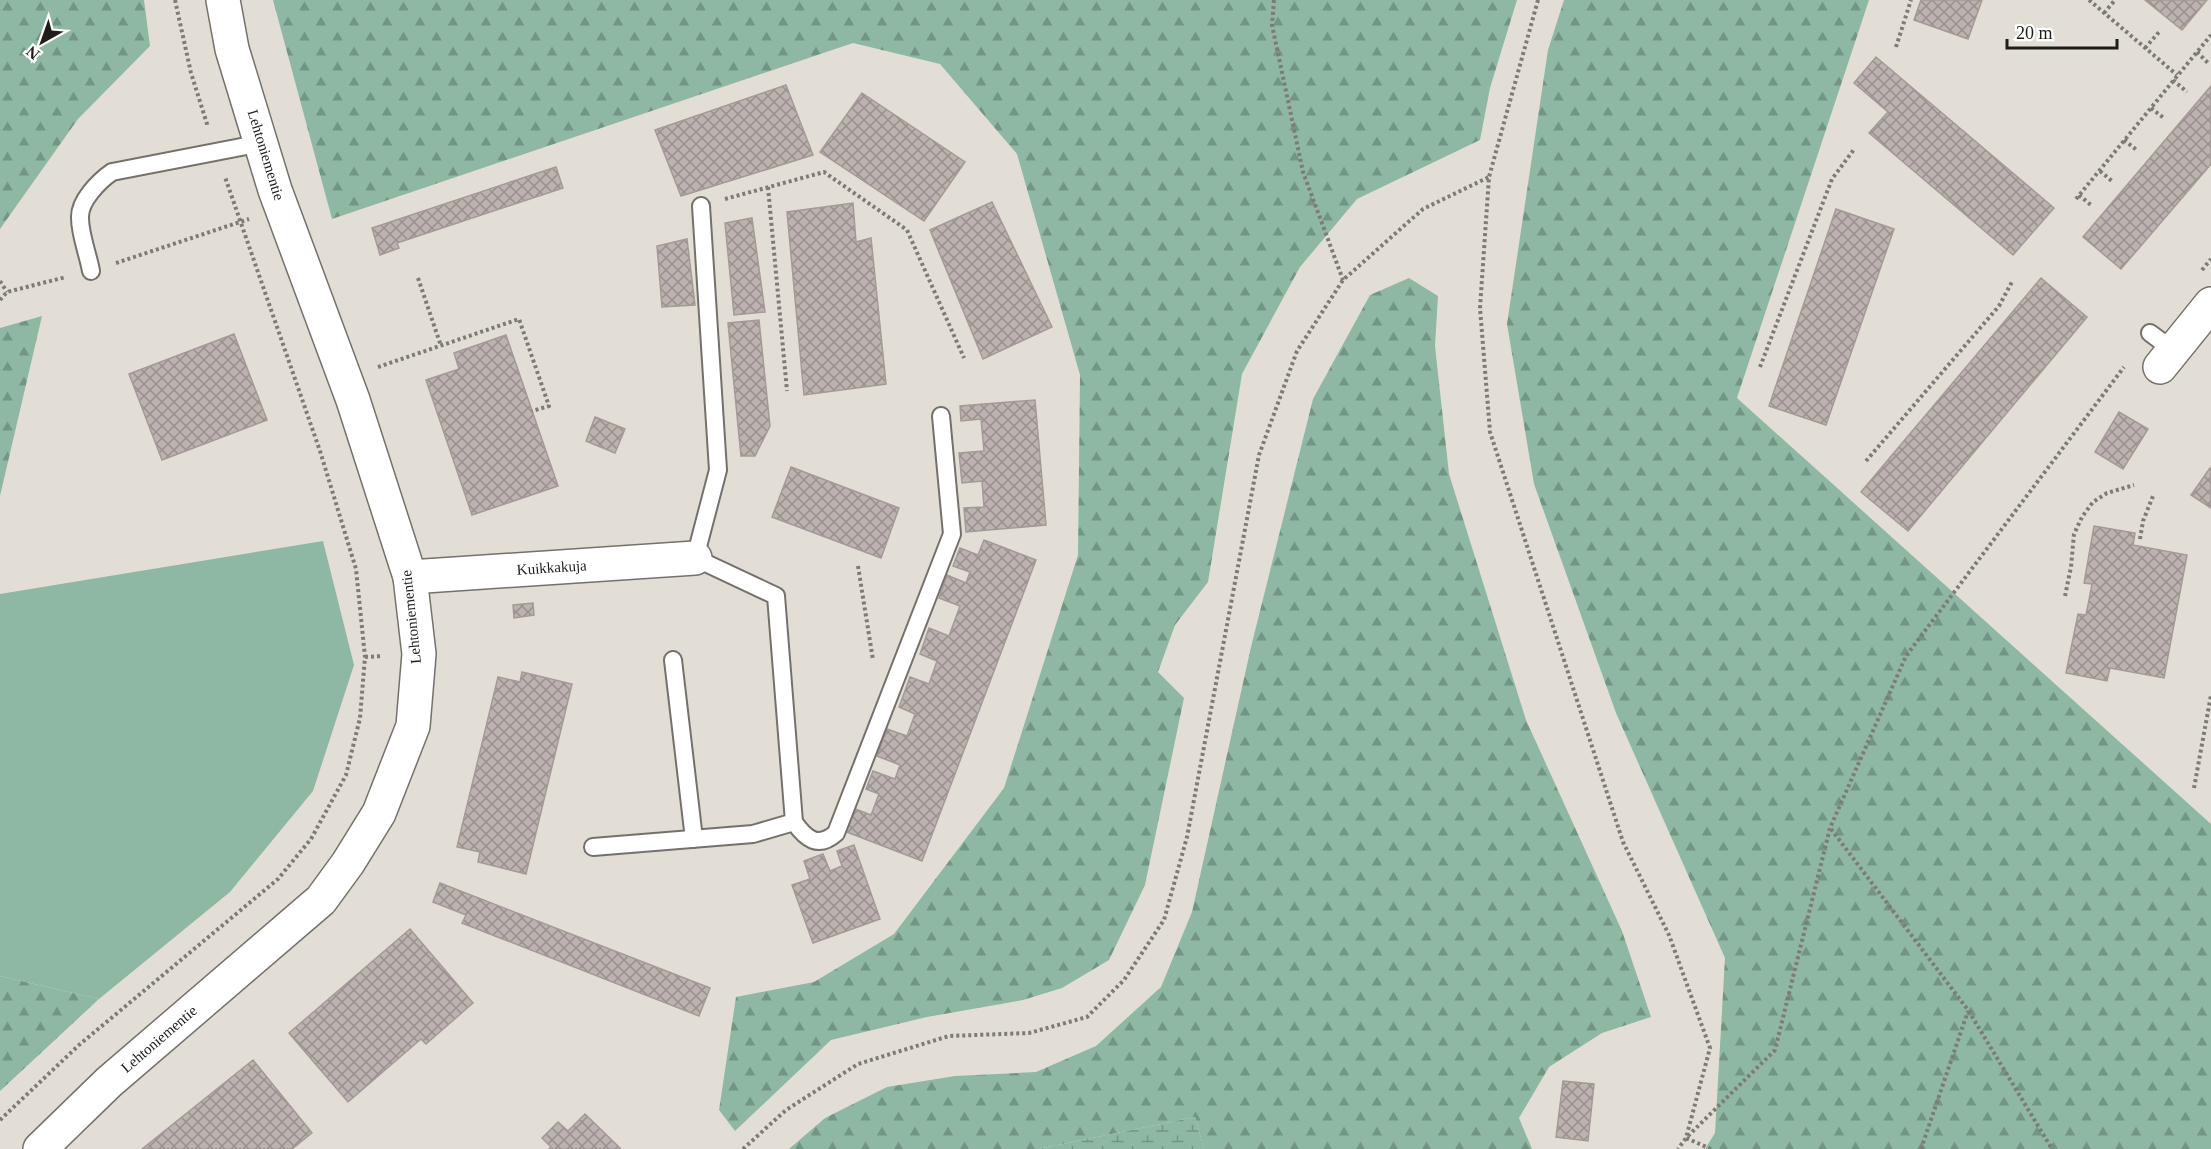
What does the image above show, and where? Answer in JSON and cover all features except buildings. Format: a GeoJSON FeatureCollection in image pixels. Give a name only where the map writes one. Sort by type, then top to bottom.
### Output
{"type":"FeatureCollection","features":[{"type":"Feature","properties":{"kind":"street","name":"Lehtoniementie"},"geometry":{"type":"LineString","coordinates":[[40,1149],[109,1082],[321,900],[358,849],[378,813],[413,726],[419,654],[410,577],[353,400],[275,190],[232,50],[223,0]]}},
{"type":"Feature","properties":{"kind":"street"},"geometry":{"type":"LineString","coordinates":[[2153,352],[2211,304]]}},
{"type":"Feature","properties":{"kind":"street","name":"Kuikkakuja"},"geometry":{"type":"LineString","coordinates":[[410,577],[695,558]]}},
{"type":"Feature","properties":{"kind":"lane"},"geometry":{"type":"LineString","coordinates":[[91,271],[79,217],[98,182],[112,172],[262,143]]}},
{"type":"Feature","properties":{"kind":"lane"},"geometry":{"type":"LineString","coordinates":[[701,206],[718,470],[695,558],[776,596],[794,822],[803,836],[815,840],[829,840],[836,833],[952,534],[941,416]]}},
{"type":"Feature","properties":{"kind":"lane"},"geometry":{"type":"LineString","coordinates":[[673,660],[694,838]]}},
{"type":"Feature","properties":{"kind":"lane"},"geometry":{"type":"LineString","coordinates":[[592,847],[753,834],[794,822]]}},
{"type":"Feature","properties":{"kind":"path"},"geometry":{"type":"LineString","coordinates":[[0,1120],[79,1045],[278,879],[311,839],[346,775],[360,718],[365,657],[356,569],[320,451],[216,152],[191,73],[175,0]]}},
{"type":"Feature","properties":{"kind":"path"},"geometry":{"type":"LineString","coordinates":[[1274,0],[1272,25],[1303,172],[1343,280]]}},
{"type":"Feature","properties":{"kind":"path"},"geometry":{"type":"LineString","coordinates":[[1538,0],[1489,177],[1480,308],[1490,432],[1623,842],[1669,935],[1710,1048],[1686,1138]]}},
{"type":"Feature","properties":{"kind":"path"},"geometry":{"type":"LineString","coordinates":[[1896,47],[1911,0]]}},
{"type":"Feature","properties":{"kind":"path"},"geometry":{"type":"LineString","coordinates":[[2089,0],[2177,75]]}},
{"type":"Feature","properties":{"kind":"path"},"geometry":{"type":"LineString","coordinates":[[2104,13],[2115,0]]}},
{"type":"Feature","properties":{"kind":"path"},"geometry":{"type":"LineString","coordinates":[[2145,48],[2160,32]]}},
{"type":"Feature","properties":{"kind":"path"},"geometry":{"type":"LineString","coordinates":[[2091,205],[2077,197],[2211,35]]}},
{"type":"Feature","properties":{"kind":"path"},"geometry":{"type":"LineString","coordinates":[[2197,52],[2209,64]]}},
{"type":"Feature","properties":{"kind":"path"},"geometry":{"type":"LineString","coordinates":[[2173,80],[2187,92]]}},
{"type":"Feature","properties":{"kind":"path"},"geometry":{"type":"LineString","coordinates":[[2151,108],[2165,119]]}},
{"type":"Feature","properties":{"kind":"path"},"geometry":{"type":"LineString","coordinates":[[2124,140],[2138,151]]}},
{"type":"Feature","properties":{"kind":"path"},"geometry":{"type":"LineString","coordinates":[[1760,367],[1832,179],[1855,148]]}},
{"type":"Feature","properties":{"kind":"path"},"geometry":{"type":"LineString","coordinates":[[2100,171],[2112,181]]}},
{"type":"Feature","properties":{"kind":"path"},"geometry":{"type":"LineString","coordinates":[[701,206],[824,172],[907,230],[964,358]]}},
{"type":"Feature","properties":{"kind":"path"},"geometry":{"type":"LineString","coordinates":[[743,1149],[786,1110],[858,1064],[949,1036],[1029,1033],[1087,1017],[1124,980],[1164,920],[1187,837],[1259,455],[1297,351],[1343,280],[1424,209],[1489,177]]}},
{"type":"Feature","properties":{"kind":"path"},"geometry":{"type":"LineString","coordinates":[[768,187],[786,392]]}},
{"type":"Feature","properties":{"kind":"path"},"geometry":{"type":"LineString","coordinates":[[418,278],[441,346]]}},
{"type":"Feature","properties":{"kind":"path"},"geometry":{"type":"LineString","coordinates":[[1866,461],[2000,306],[2013,280]]}},
{"type":"Feature","properties":{"kind":"path"},"geometry":{"type":"LineString","coordinates":[[0,281],[6,292]]}},
{"type":"Feature","properties":{"kind":"path"},"geometry":{"type":"LineString","coordinates":[[372,369],[519,320],[549,406],[532,411]]}},
{"type":"Feature","properties":{"kind":"path"},"geometry":{"type":"LineString","coordinates":[[1678,1149],[1686,1138],[1775,1050],[1830,828],[1906,656],[2153,352]]}},
{"type":"Feature","properties":{"kind":"path"},"geometry":{"type":"LineString","coordinates":[[2065,596],[2074,534],[2082,517],[2093,501],[2107,493],[2134,485]]}},
{"type":"Feature","properties":{"kind":"path"},"geometry":{"type":"LineString","coordinates":[[2140,539],[2143,521],[2153,496]]}},
{"type":"Feature","properties":{"kind":"path"},"geometry":{"type":"LineString","coordinates":[[858,566],[882,714]]}},
{"type":"Feature","properties":{"kind":"path"},"geometry":{"type":"LineString","coordinates":[[2194,788],[2211,695]]}},
{"type":"Feature","properties":{"kind":"path"},"geometry":{"type":"LineString","coordinates":[[1830,828],[1968,1010],[2052,1149]]}},
{"type":"Feature","properties":{"kind":"path"},"geometry":{"type":"LineString","coordinates":[[1921,1149],[1968,1010]]}},
{"type":"Feature","properties":{"kind":"path"},"geometry":{"type":"LineString","coordinates":[[1686,1138],[1711,1149]]}},
{"type":"Feature","properties":{"kind":"green space"},"geometry":{"type":"Polygon","coordinates":[[[0,0],[144,0],[150,46],[78,119],[0,229],[0,0]]]}},
{"type":"Feature","properties":{"kind":"green space"},"geometry":{"type":"Polygon","coordinates":[[[273,0],[1517,0],[1490,88],[1480,140],[1357,199],[1300,267],[1242,374],[1208,582],[1175,625],[1158,672],[1184,698],[1145,885],[1109,960],[1062,988],[1023,1000],[927,1017],[831,1040],[735,1131],[719,1110],[736,997],[814,982],[894,934],[1004,788],[1078,555],[1080,375],[1017,154],[940,64],[853,43],[332,219],[273,0]]]}},
{"type":"Feature","properties":{"kind":"green space"},"geometry":{"type":"Polygon","coordinates":[[[1564,0],[1869,0],[1737,398],[2211,824],[2211,1149],[1705,1149],[1715,1133],[1725,958],[1616,713],[1534,484],[1507,324],[1548,50],[1564,0]]]}},
{"type":"Feature","properties":{"kind":"green space"},"geometry":{"type":"Polygon","coordinates":[[[1409,278],[1438,296],[1435,346],[1449,474],[1526,720],[1622,931],[1651,1017],[1602,1033],[1549,1067],[1519,1118],[1532,1149],[1204,1149],[1195,1117],[1038,1149],[789,1149],[825,1118],[887,1087],[955,1076],[1036,1072],[1096,1046],[1161,987],[1192,912],[1251,647],[1313,399],[1370,295],[1409,278]]]}},
{"type":"Feature","properties":{"kind":"green space"},"geometry":{"type":"Polygon","coordinates":[[[42,316],[0,496],[0,328],[42,316]]]}},
{"type":"Feature","properties":{"kind":"green space"},"geometry":{"type":"Polygon","coordinates":[[[323,541],[354,665],[313,791],[230,892],[99,999],[0,976],[0,594],[323,541]]]}},
{"type":"Feature","properties":{"kind":"green space"},"geometry":{"type":"Polygon","coordinates":[[[0,976],[99,999],[0,1091],[0,976]]]}},
{"type":"Feature","properties":{"kind":"green space"},"geometry":{"type":"Polygon","coordinates":[[[1195,1117],[1204,1149],[1038,1149],[1195,1117]]]}}]}
